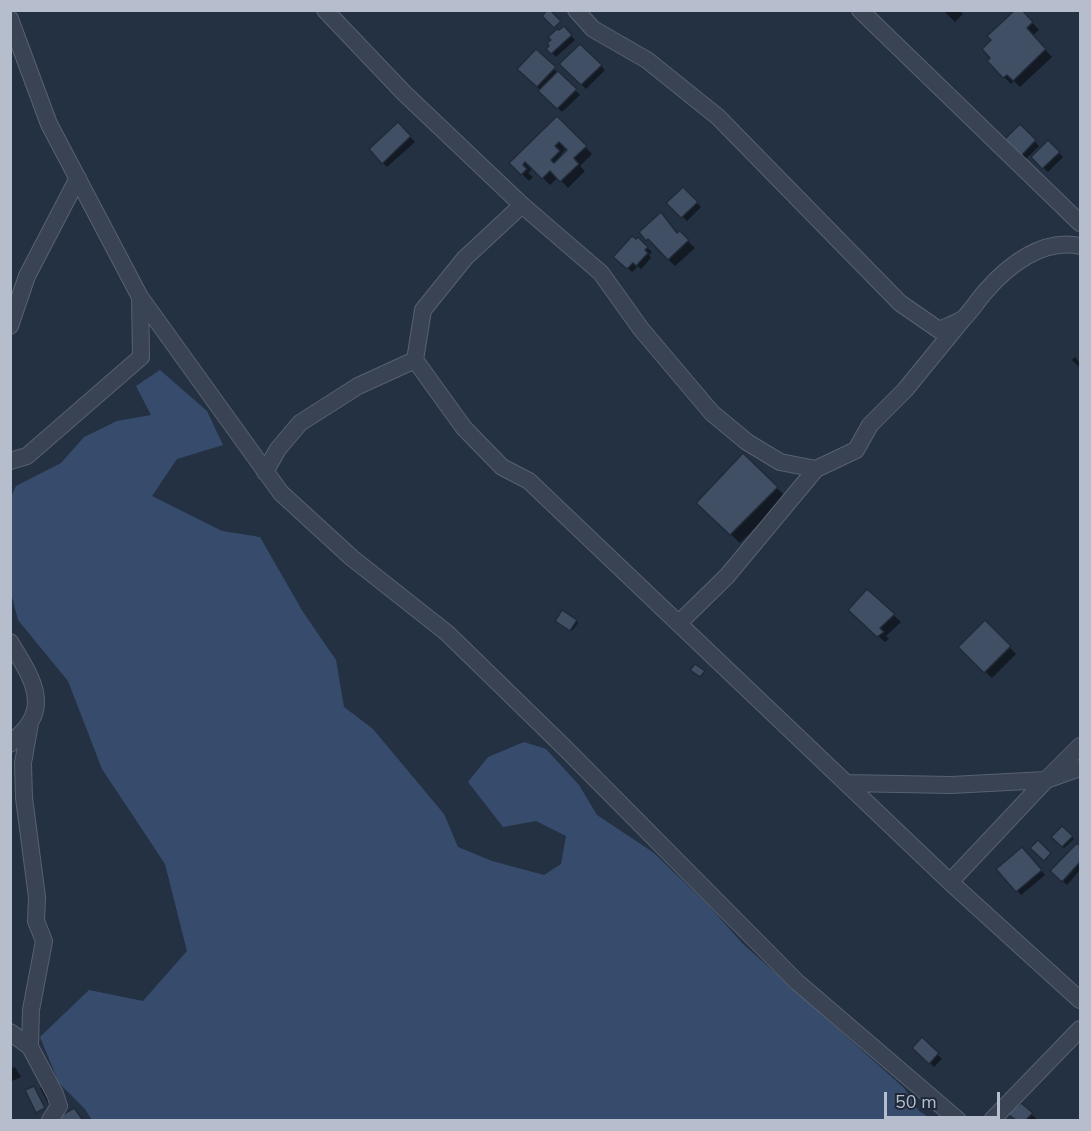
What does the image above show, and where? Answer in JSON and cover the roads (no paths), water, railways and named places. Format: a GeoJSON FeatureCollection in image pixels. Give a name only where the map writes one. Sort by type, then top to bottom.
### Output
{"type":"FeatureCollection","features":[{"type":"Feature","properties":{"kind":"street"},"geometry":{"type":"LineString","coordinates":[[325,10],[404,93],[522,205],[602,273],[641,329],[712,413],[747,442],[780,462],[816,469]]}},
{"type":"Feature","properties":{"kind":"street"},"geometry":{"type":"LineString","coordinates":[[576,10],[593,29],[647,60],[718,117],[900,303],[939,330],[963,319]]}},
{"type":"Feature","properties":{"kind":"street"},"geometry":{"type":"LineString","coordinates":[[860,10],[1080,223]]}},
{"type":"Feature","properties":{"kind":"street"},"geometry":{"type":"LineString","coordinates":[[10,19],[49,124],[140,297],[281,493],[352,558],[447,633],[564,747],[797,982],[958,1120]]}},
{"type":"Feature","properties":{"kind":"street"},"geometry":{"type":"LineString","coordinates":[[10,326],[27,276],[78,178]]}},
{"type":"Feature","properties":{"kind":"street"},"geometry":{"type":"LineString","coordinates":[[522,205],[465,258],[423,310],[415,360],[464,428],[502,467],[529,481],[950,882],[1080,1000]]}},
{"type":"Feature","properties":{"kind":"street"},"geometry":{"type":"LineString","coordinates":[[679,623],[727,576],[816,469],[856,450],[870,425],[905,390],[986,290],[1026,256],[1060,244],[1080,246]]}},
{"type":"Feature","properties":{"kind":"street"},"geometry":{"type":"LineString","coordinates":[[10,461],[27,456],[141,357],[140,297]]}},
{"type":"Feature","properties":{"kind":"street"},"geometry":{"type":"LineString","coordinates":[[265,472],[278,449],[300,423],[358,386],[415,360]]}},
{"type":"Feature","properties":{"kind":"street"},"geometry":{"type":"LineString","coordinates":[[10,642],[31,677],[37,708],[30,723],[24,763],[24,798],[36,897],[36,921],[44,941],[32,1010],[30,1047]]}},
{"type":"Feature","properties":{"kind":"street"},"geometry":{"type":"LineString","coordinates":[[10,744],[30,723]]}},
{"type":"Feature","properties":{"kind":"street"},"geometry":{"type":"LineString","coordinates":[[950,882],[1080,746]]}},
{"type":"Feature","properties":{"kind":"street"},"geometry":{"type":"LineString","coordinates":[[846,783],[951,785],[1046,780],[1080,768]]}},
{"type":"Feature","properties":{"kind":"street"},"geometry":{"type":"LineString","coordinates":[[992,1120],[1080,1029]]}},
{"type":"Feature","properties":{"kind":"street"},"geometry":{"type":"LineString","coordinates":[[10,1032],[30,1047],[55,1094],[59,1106],[50,1120]]}},
{"type":"Feature","properties":{"kind":"water"},"geometry":{"type":"Polygon","coordinates":[[[160,370],[207,411],[223,445],[177,459],[152,496],[222,531],[260,537],[303,612],[336,660],[344,707],[373,729],[444,814],[458,847],[492,861],[544,875],[561,864],[566,836],[536,821],[503,827],[468,782],[488,757],[524,742],[546,749],[579,785],[597,815],[654,853],[708,905],[743,944],[904,1088],[919,1111],[933,1120],[92,1120],[85,1109],[59,1083],[40,1037],[89,990],[143,1001],[187,951],[165,864],[102,769],[68,681],[18,620],[11,593],[10,499],[16,486],[61,463],[84,437],[117,421],[151,415],[136,386],[160,370]]]}}]}
